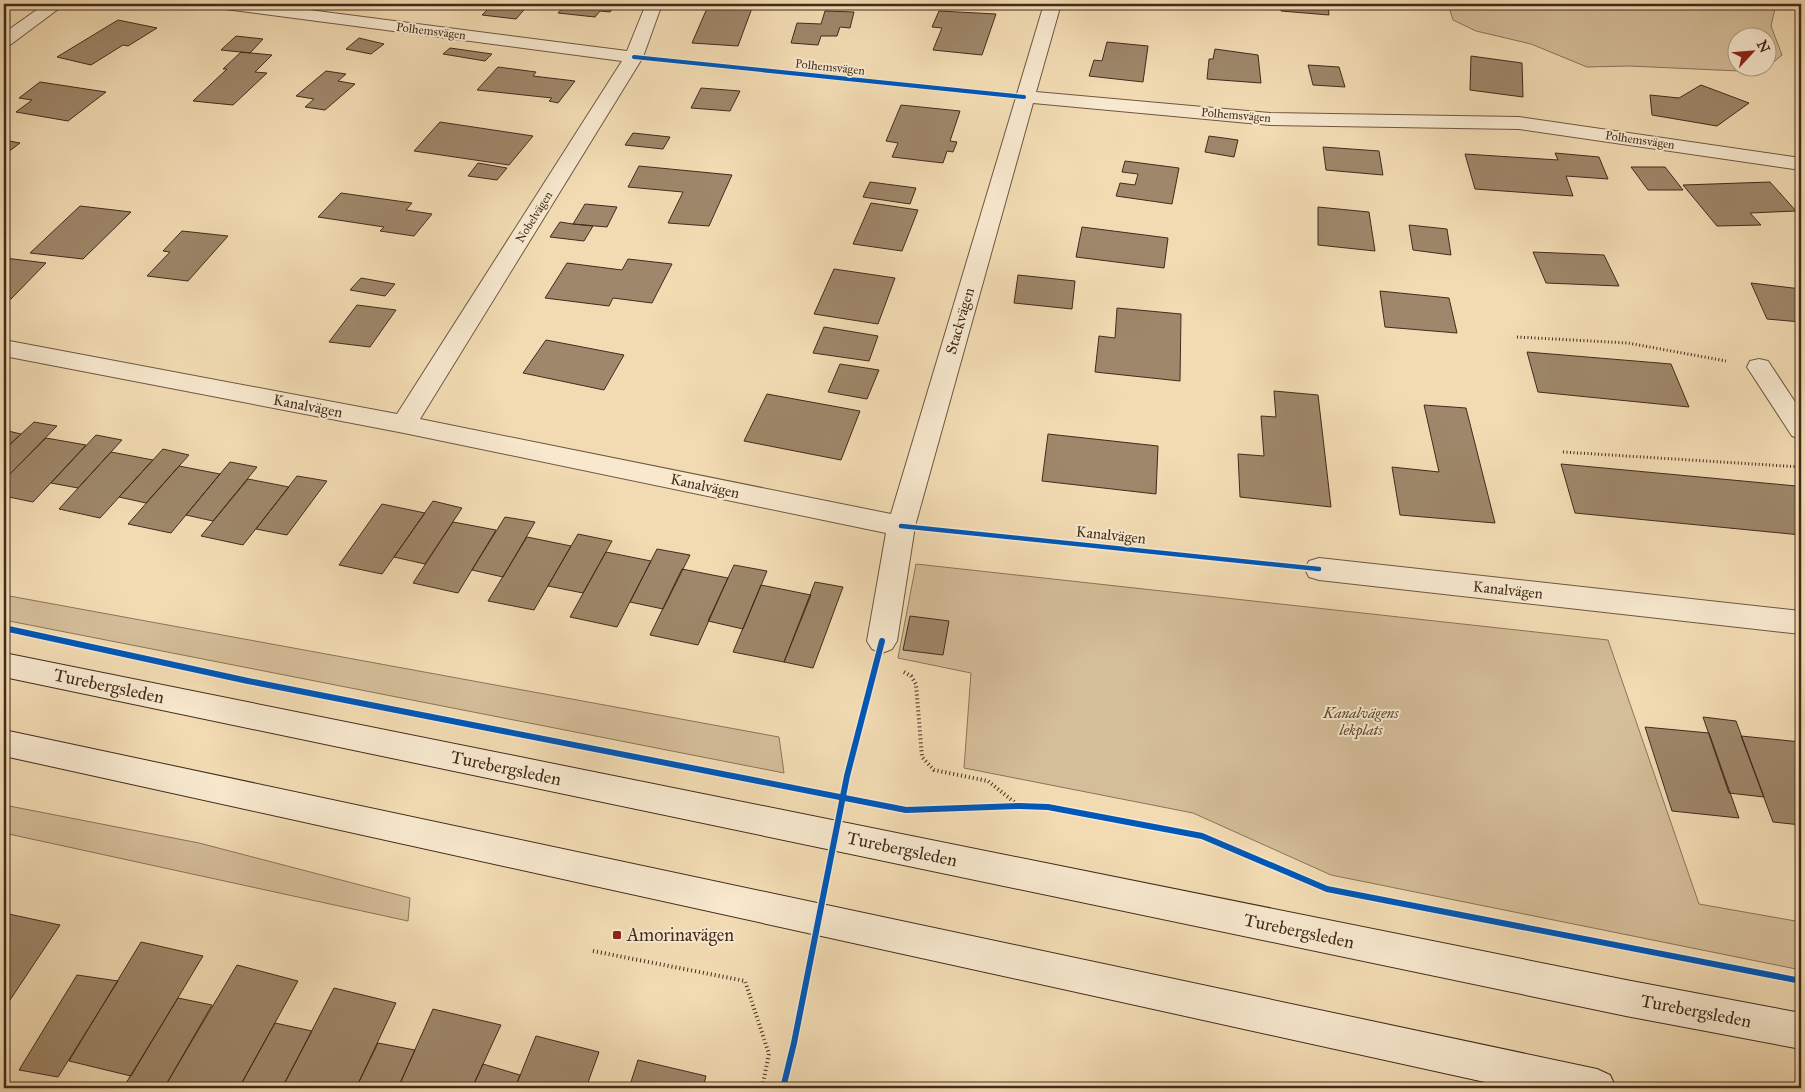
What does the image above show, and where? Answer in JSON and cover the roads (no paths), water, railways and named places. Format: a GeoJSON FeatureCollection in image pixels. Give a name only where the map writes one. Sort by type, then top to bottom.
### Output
{"type":"FeatureCollection","features":[{"type":"Feature","properties":{"kind":"street"},"geometry":{"type":"LineString","coordinates":[[4,42],[56,4]]}},
{"type":"Feature","properties":{"kind":"street","name":"Polhemsvägen"},"geometry":{"type":"LineString","coordinates":[[225,4],[634,57]]}},
{"type":"Feature","properties":{"kind":"street","name":"Nobelvägen"},"geometry":{"type":"LineString","coordinates":[[404,424],[634,57],[654,4]]}},
{"type":"Feature","properties":{"kind":"street","name":"Stackvägen"},"geometry":{"type":"LineString","coordinates":[[882,641],[901,526],[1052,4]]}},
{"type":"Feature","properties":{"kind":"street","name":"Polhemsvägen"},"geometry":{"type":"LineString","coordinates":[[1024,97],[1270,119],[1519,122],[1801,164]]}},
{"type":"Feature","properties":{"kind":"street","name":"Kanalvägen"},"geometry":{"type":"LineString","coordinates":[[4,348],[404,424],[901,526]]}},
{"type":"Feature","properties":{"kind":"street"},"geometry":{"type":"LineString","coordinates":[[1759,366],[1801,430]]}},
{"type":"Feature","properties":{"kind":"street","name":"Kanalvägen"},"geometry":{"type":"LineString","coordinates":[[1319,569],[1801,623]]}},
{"type":"Feature","properties":{"kind":"street","name":"Turebergsleden"},"geometry":{"type":"LineString","coordinates":[[4,665],[1607,994],[1801,1031]]}},
{"type":"Feature","properties":{"kind":"street"},"geometry":{"type":"LineString","coordinates":[[4,743],[1597,1088]]}},
{"type":"Feature","properties":{"kind":"place","name":"Amorinavägen"},"geometry":{"type":"Point","coordinates":[617,935]}},
{"type":"Feature","properties":{"kind":"park label","name":"Kanalvägens lekplats"},"geometry":{"type":"Point","coordinates":[1361,722]}}]}
